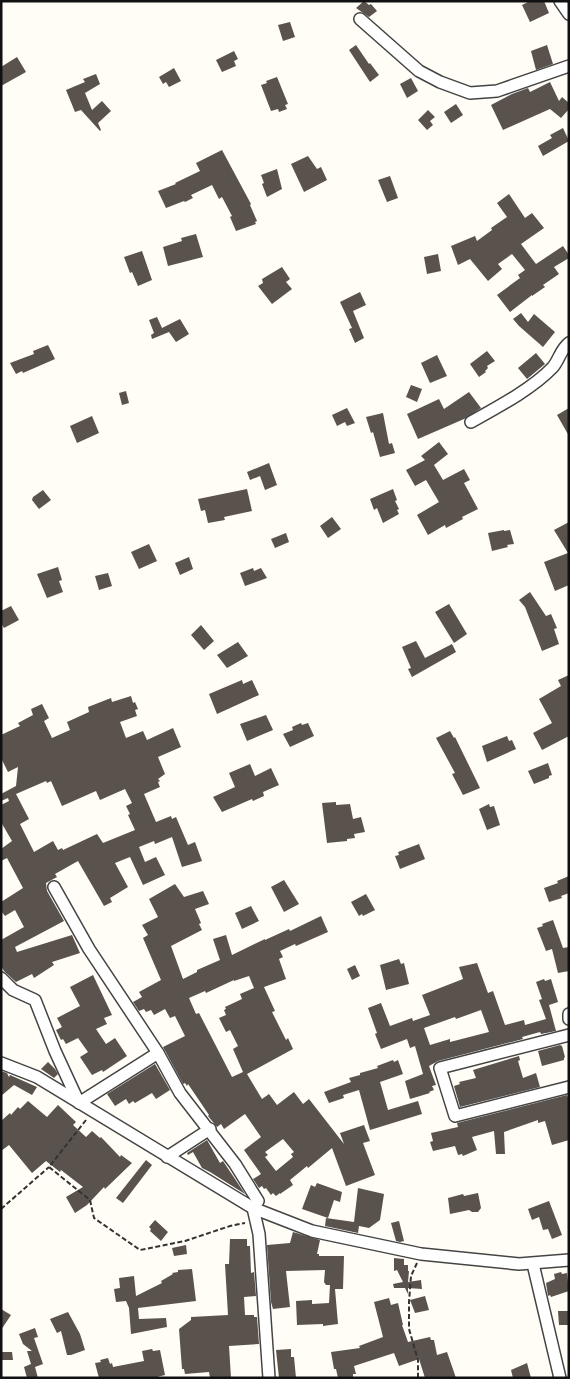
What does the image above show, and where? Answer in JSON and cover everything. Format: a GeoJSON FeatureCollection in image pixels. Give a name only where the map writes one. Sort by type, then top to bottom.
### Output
{"type":"FeatureCollection","features":[{"type":"Feature","properties":{"kind":"street"},"geometry":{"type":"LineString","coordinates":[[560,1],[569,14]]}},
{"type":"Feature","properties":{"kind":"street"},"geometry":{"type":"LineString","coordinates":[[360,19],[419,71],[440,82],[470,93],[497,91],[569,66]]}},
{"type":"Feature","properties":{"kind":"street"},"geometry":{"type":"LineString","coordinates":[[471,422],[539,379],[554,367],[563,348],[569,343]]}},
{"type":"Feature","properties":{"kind":"street"},"geometry":{"type":"LineString","coordinates":[[54,887],[89,949],[158,1053],[180,1093],[210,1129],[235,1164],[258,1202],[253,1208]]}},
{"type":"Feature","properties":{"kind":"street"},"geometry":{"type":"LineString","coordinates":[[1,978],[13,990],[35,1000],[55,1051],[79,1103]]}},
{"type":"Feature","properties":{"kind":"street"},"geometry":{"type":"LineString","coordinates":[[569,1014],[569,1019]]}},
{"type":"Feature","properties":{"kind":"street"},"geometry":{"type":"LineString","coordinates":[[569,1036],[440,1068],[455,1116],[569,1087]]}},
{"type":"Feature","properties":{"kind":"street"},"geometry":{"type":"LineString","coordinates":[[79,1103],[158,1053]]}},
{"type":"Feature","properties":{"kind":"street"},"geometry":{"type":"LineString","coordinates":[[1,1063],[37,1077],[253,1208],[312,1231],[421,1254],[533,1264],[569,1260]]}},
{"type":"Feature","properties":{"kind":"street"},"geometry":{"type":"LineString","coordinates":[[167,1157],[210,1129]]}},
{"type":"Feature","properties":{"kind":"street"},"geometry":{"type":"LineString","coordinates":[[253,1208],[259,1234],[269,1378]]}},
{"type":"Feature","properties":{"kind":"street"},"geometry":{"type":"LineString","coordinates":[[533,1264],[560,1378]]}},
{"type":"Feature","properties":{"kind":"path"},"geometry":{"type":"LineString","coordinates":[[1,1209],[49,1167],[93,1111]]}},
{"type":"Feature","properties":{"kind":"path"},"geometry":{"type":"LineString","coordinates":[[49,1167],[90,1200],[94,1218],[140,1250],[185,1241],[247,1222],[253,1208]]}},
{"type":"Feature","properties":{"kind":"path"},"geometry":{"type":"LineString","coordinates":[[418,1378],[418,1360],[409,1329],[408,1302],[411,1276],[421,1254]]}},
{"type":"Feature","properties":{"kind":"building"},"geometry":{"type":"Polygon","coordinates":[[[364,1],[369,5],[371,4],[377,11],[369,17],[356,8],[364,1]]]}},
{"type":"Feature","properties":{"kind":"building"},"geometry":{"type":"Polygon","coordinates":[[[530,1],[544,1],[549,13],[530,22],[522,5],[530,1]]]}},
{"type":"Feature","properties":{"kind":"building"},"geometry":{"type":"Polygon","coordinates":[[[290,22],[295,37],[283,41],[278,25],[290,22]]]}},
{"type":"Feature","properties":{"kind":"building"},"geometry":{"type":"Polygon","coordinates":[[[356,45],[379,75],[370,82],[349,50],[356,45]]]}},
{"type":"Feature","properties":{"kind":"building"},"geometry":{"type":"Polygon","coordinates":[[[547,45],[553,64],[536,70],[531,51],[547,45]]]}},
{"type":"Feature","properties":{"kind":"building"},"geometry":{"type":"Polygon","coordinates":[[[234,51],[238,59],[234,61],[236,66],[222,72],[216,60],[234,51]]]}},
{"type":"Feature","properties":{"kind":"building"},"geometry":{"type":"Polygon","coordinates":[[[17,57],[26,72],[1,86],[1,67],[17,57]]]}},
{"type":"Feature","properties":{"kind":"building"},"geometry":{"type":"Polygon","coordinates":[[[174,68],[181,81],[169,87],[166,82],[163,84],[159,77],[174,68]]]}},
{"type":"Feature","properties":{"kind":"building"},"geometry":{"type":"Polygon","coordinates":[[[96,74],[100,84],[85,93],[92,110],[102,101],[111,111],[98,123],[100,131],[81,110],[75,112],[66,90],[85,82],[83,79],[96,74]]]}},
{"type":"Feature","properties":{"kind":"building"},"geometry":{"type":"Polygon","coordinates":[[[277,77],[288,104],[285,105],[287,109],[279,112],[278,109],[271,111],[261,85],[277,77]]]}},
{"type":"Feature","properties":{"kind":"building"},"geometry":{"type":"Polygon","coordinates":[[[411,78],[418,91],[407,98],[400,84],[411,78]]]}},
{"type":"Feature","properties":{"kind":"building"},"geometry":{"type":"Polygon","coordinates":[[[550,82],[559,101],[562,97],[569,103],[569,109],[561,118],[550,109],[503,130],[491,105],[512,94],[528,88],[530,92],[550,82]]]}},
{"type":"Feature","properties":{"kind":"building"},"geometry":{"type":"Polygon","coordinates":[[[456,104],[463,115],[451,123],[444,112],[456,104]]]}},
{"type":"Feature","properties":{"kind":"building"},"geometry":{"type":"Polygon","coordinates":[[[428,110],[435,117],[430,121],[433,125],[427,130],[418,120],[428,110]]]}},
{"type":"Feature","properties":{"kind":"building"},"geometry":{"type":"Polygon","coordinates":[[[563,128],[569,141],[543,156],[538,146],[552,138],[550,135],[563,128]]]}},
{"type":"Feature","properties":{"kind":"building"},"geometry":{"type":"Polygon","coordinates":[[[222,150],[251,204],[257,221],[255,222],[256,224],[236,231],[230,217],[232,216],[222,197],[219,199],[212,185],[191,195],[193,198],[185,202],[166,208],[158,191],[200,171],[196,163],[222,150]]]}},
{"type":"Feature","properties":{"kind":"building"},"geometry":{"type":"Polygon","coordinates":[[[308,156],[317,169],[321,167],[327,180],[304,192],[291,164],[308,156]]]}},
{"type":"Feature","properties":{"kind":"building"},"geometry":{"type":"Polygon","coordinates":[[[277,169],[282,189],[267,197],[261,175],[277,169]]]}},
{"type":"Feature","properties":{"kind":"building"},"geometry":{"type":"Polygon","coordinates":[[[390,176],[398,198],[387,202],[378,180],[390,176]]]}},
{"type":"Feature","properties":{"kind":"building"},"geometry":{"type":"Polygon","coordinates":[[[509,194],[525,218],[532,213],[544,228],[521,244],[536,264],[563,246],[569,255],[569,258],[554,267],[559,274],[543,285],[545,287],[510,312],[497,295],[520,278],[518,275],[525,270],[512,254],[498,264],[502,269],[488,281],[470,259],[458,265],[451,246],[475,236],[477,241],[507,217],[497,203],[509,194]]]}},
{"type":"Feature","properties":{"kind":"building"},"geometry":{"type":"Polygon","coordinates":[[[196,234],[203,257],[168,266],[163,247],[182,241],[181,238],[196,234]]]}},
{"type":"Feature","properties":{"kind":"building"},"geometry":{"type":"Polygon","coordinates":[[[142,251],[152,280],[138,286],[132,272],[130,273],[124,257],[142,251]]]}},
{"type":"Feature","properties":{"kind":"building"},"geometry":{"type":"Polygon","coordinates":[[[438,254],[441,271],[427,274],[424,257],[438,254]]]}},
{"type":"Feature","properties":{"kind":"building"},"geometry":{"type":"Polygon","coordinates":[[[282,267],[290,279],[286,282],[292,289],[272,304],[258,286],[263,283],[262,279],[282,267]]]}},
{"type":"Feature","properties":{"kind":"building"},"geometry":{"type":"Polygon","coordinates":[[[360,292],[366,305],[353,311],[364,338],[355,343],[349,329],[352,328],[340,302],[360,292]]]}},
{"type":"Feature","properties":{"kind":"building"},"geometry":{"type":"Polygon","coordinates":[[[521,313],[528,322],[534,314],[555,332],[543,347],[513,319],[521,313]]]}},
{"type":"Feature","properties":{"kind":"building"},"geometry":{"type":"Polygon","coordinates":[[[157,317],[162,328],[180,319],[189,334],[176,342],[169,332],[152,339],[151,335],[154,333],[149,320],[157,317]]]}},
{"type":"Feature","properties":{"kind":"building"},"geometry":{"type":"Polygon","coordinates":[[[48,345],[55,359],[23,373],[22,371],[16,374],[10,363],[34,354],[33,351],[48,345]]]}},
{"type":"Feature","properties":{"kind":"building"},"geometry":{"type":"Polygon","coordinates":[[[487,351],[495,361],[487,366],[486,372],[479,377],[470,364],[487,351]]]}},
{"type":"Feature","properties":{"kind":"building"},"geometry":{"type":"Polygon","coordinates":[[[536,353],[545,364],[527,379],[518,368],[536,353]]]}},
{"type":"Feature","properties":{"kind":"building"},"geometry":{"type":"Polygon","coordinates":[[[437,355],[447,376],[430,383],[421,363],[437,355]]]}},
{"type":"Feature","properties":{"kind":"building"},"geometry":{"type":"Polygon","coordinates":[[[411,385],[422,389],[417,402],[406,397],[411,385]]]}},
{"type":"Feature","properties":{"kind":"building"},"geometry":{"type":"Polygon","coordinates":[[[126,391],[129,403],[122,405],[119,393],[126,391]]]}},
{"type":"Feature","properties":{"kind":"building"},"geometry":{"type":"Polygon","coordinates":[[[469,392],[481,408],[464,419],[418,439],[407,414],[439,399],[444,409],[469,392]]]}},
{"type":"Feature","properties":{"kind":"building"},"geometry":{"type":"Polygon","coordinates":[[[347,408],[355,423],[347,426],[345,422],[337,426],[332,415],[347,408]]]}},
{"type":"Feature","properties":{"kind":"building"},"geometry":{"type":"Polygon","coordinates":[[[569,408],[569,436],[557,415],[569,408]]]}},
{"type":"Feature","properties":{"kind":"building"},"geometry":{"type":"Polygon","coordinates":[[[383,413],[389,444],[392,443],[395,453],[380,457],[373,432],[371,433],[366,417],[383,413]]]}},
{"type":"Feature","properties":{"kind":"building"},"geometry":{"type":"Polygon","coordinates":[[[92,416],[99,433],[77,443],[70,426],[92,416]]]}},
{"type":"Feature","properties":{"kind":"building"},"geometry":{"type":"Polygon","coordinates":[[[439,442],[448,454],[434,465],[443,480],[464,469],[470,480],[464,483],[478,509],[446,528],[445,525],[428,535],[417,515],[439,502],[426,480],[415,486],[406,470],[425,460],[421,456],[439,442]]]}},
{"type":"Feature","properties":{"kind":"building"},"geometry":{"type":"Polygon","coordinates":[[[269,463],[277,485],[265,490],[260,476],[250,480],[247,472],[269,463]]]}},
{"type":"Feature","properties":{"kind":"building"},"geometry":{"type":"Polygon","coordinates":[[[247,489],[252,511],[224,517],[225,520],[208,523],[205,510],[201,511],[198,499],[247,489]]]}},
{"type":"Feature","properties":{"kind":"building"},"geometry":{"type":"Polygon","coordinates":[[[393,489],[399,514],[383,523],[377,508],[374,510],[370,499],[393,489]]]}},
{"type":"Feature","properties":{"kind":"building"},"geometry":{"type":"Polygon","coordinates":[[[43,490],[51,500],[39,509],[32,500],[33,497],[43,490]]]}},
{"type":"Feature","properties":{"kind":"building"},"geometry":{"type":"Polygon","coordinates":[[[332,517],[341,529],[328,538],[320,526],[332,517]]]}},
{"type":"Feature","properties":{"kind":"building"},"geometry":{"type":"Polygon","coordinates":[[[569,522],[569,585],[555,591],[544,562],[568,553],[554,530],[569,522]]]}},
{"type":"Feature","properties":{"kind":"building"},"geometry":{"type":"Polygon","coordinates":[[[510,530],[514,544],[492,551],[488,533],[510,530]]]}},
{"type":"Feature","properties":{"kind":"building"},"geometry":{"type":"Polygon","coordinates":[[[286,533],[289,542],[275,548],[271,539],[286,533]]]}},
{"type":"Feature","properties":{"kind":"building"},"geometry":{"type":"Polygon","coordinates":[[[149,544],[157,561],[139,569],[131,552],[149,544]]]}},
{"type":"Feature","properties":{"kind":"building"},"geometry":{"type":"Polygon","coordinates":[[[189,557],[193,569],[180,575],[175,563],[189,557]]]}},
{"type":"Feature","properties":{"kind":"building"},"geometry":{"type":"Polygon","coordinates":[[[58,567],[62,580],[59,581],[63,592],[47,598],[37,574],[58,567]]]}},
{"type":"Feature","properties":{"kind":"building"},"geometry":{"type":"Polygon","coordinates":[[[253,568],[254,571],[261,568],[267,578],[245,586],[240,573],[253,568]]]}},
{"type":"Feature","properties":{"kind":"building"},"geometry":{"type":"Polygon","coordinates":[[[108,573],[112,586],[99,590],[95,576],[108,573]]]}},
{"type":"Feature","properties":{"kind":"building"},"geometry":{"type":"Polygon","coordinates":[[[530,592],[546,616],[551,614],[557,628],[554,629],[559,644],[542,651],[525,607],[519,600],[530,592]]]}},
{"type":"Feature","properties":{"kind":"building"},"geometry":{"type":"Polygon","coordinates":[[[449,604],[467,634],[454,643],[435,612],[449,604]]]}},
{"type":"Feature","properties":{"kind":"building"},"geometry":{"type":"Polygon","coordinates":[[[11,606],[19,620],[4,628],[1,623],[1,611],[11,606]]]}},
{"type":"Feature","properties":{"kind":"building"},"geometry":{"type":"Polygon","coordinates":[[[201,625],[214,641],[204,650],[191,635],[201,625]]]}},
{"type":"Feature","properties":{"kind":"building"},"geometry":{"type":"Polygon","coordinates":[[[416,641],[425,658],[452,644],[456,652],[412,677],[408,669],[411,668],[402,647],[416,641]]]}},
{"type":"Feature","properties":{"kind":"building"},"geometry":{"type":"Polygon","coordinates":[[[238,642],[248,656],[227,668],[217,655],[238,642]]]}},
{"type":"Feature","properties":{"kind":"building"},"geometry":{"type":"Polygon","coordinates":[[[569,675],[569,736],[542,750],[533,733],[552,723],[539,699],[561,686],[558,680],[569,675]]]}},
{"type":"Feature","properties":{"kind":"building"},"geometry":{"type":"Polygon","coordinates":[[[242,680],[243,684],[252,680],[259,695],[217,714],[209,694],[242,680]]]}},
{"type":"Feature","properties":{"kind":"building"},"geometry":{"type":"Polygon","coordinates":[[[131,696],[133,703],[135,702],[138,709],[135,710],[137,716],[120,722],[126,738],[143,731],[147,740],[173,728],[181,747],[158,757],[165,774],[158,779],[160,787],[144,794],[156,822],[171,816],[172,819],[176,817],[188,845],[195,842],[202,861],[182,867],[172,837],[155,844],[154,841],[139,847],[145,862],[156,857],[165,875],[143,885],[130,857],[115,863],[128,887],[110,898],[112,902],[104,906],[78,861],[55,874],[57,877],[46,883],[47,891],[64,921],[15,947],[17,952],[72,935],[80,953],[52,962],[54,965],[34,978],[32,974],[16,982],[1,966],[1,940],[24,927],[15,910],[5,916],[1,911],[1,902],[23,888],[7,858],[1,861],[1,849],[12,841],[1,822],[1,805],[9,801],[8,798],[1,801],[1,794],[16,786],[18,767],[8,772],[1,758],[1,735],[20,726],[18,723],[33,715],[31,709],[42,704],[49,718],[44,721],[52,738],[70,730],[67,722],[89,712],[88,707],[111,698],[112,702],[131,696]],[[46,781],[16,794],[29,819],[20,824],[34,852],[53,841],[58,850],[62,848],[63,850],[97,834],[103,843],[135,830],[126,806],[132,803],[125,789],[100,800],[96,791],[62,806],[51,781],[47,783],[46,781]]]}},
{"type":"Feature","properties":{"kind":"building"},"geometry":{"type":"Polygon","coordinates":[[[266,715],[273,730],[247,741],[240,724],[266,715]]]}},
{"type":"Feature","properties":{"kind":"building"},"geometry":{"type":"Polygon","coordinates":[[[301,723],[302,725],[308,723],[314,736],[290,747],[283,734],[293,730],[292,727],[301,723]]]}},
{"type":"Feature","properties":{"kind":"building"},"geometry":{"type":"Polygon","coordinates":[[[450,731],[455,737],[480,788],[463,795],[452,774],[455,773],[436,738],[450,731]]]}},
{"type":"Feature","properties":{"kind":"building"},"geometry":{"type":"Polygon","coordinates":[[[507,736],[509,741],[512,740],[516,749],[487,762],[482,746],[507,736]]]}},
{"type":"Feature","properties":{"kind":"building"},"geometry":{"type":"Polygon","coordinates":[[[548,763],[552,775],[534,784],[528,771],[548,763]]]}},
{"type":"Feature","properties":{"kind":"building"},"geometry":{"type":"Polygon","coordinates":[[[250,764],[255,776],[271,768],[279,785],[263,792],[264,796],[222,812],[213,797],[235,787],[229,773],[250,764]]]}},
{"type":"Feature","properties":{"kind":"building"},"geometry":{"type":"Polygon","coordinates":[[[336,802],[336,805],[350,804],[353,819],[361,817],[365,832],[354,834],[355,838],[347,839],[347,841],[327,843],[322,803],[336,802]]]}},
{"type":"Feature","properties":{"kind":"building"},"geometry":{"type":"Polygon","coordinates":[[[489,804],[490,807],[494,806],[500,825],[487,830],[479,809],[489,804]]]}},
{"type":"Feature","properties":{"kind":"building"},"geometry":{"type":"Polygon","coordinates":[[[419,844],[425,859],[400,869],[395,856],[399,855],[398,852],[419,844]]]}},
{"type":"Feature","properties":{"kind":"building"},"geometry":{"type":"Polygon","coordinates":[[[569,876],[569,893],[561,896],[562,898],[549,902],[544,888],[558,883],[557,881],[569,876]]]}},
{"type":"Feature","properties":{"kind":"building"},"geometry":{"type":"Polygon","coordinates":[[[284,880],[299,904],[284,912],[271,887],[284,880]]]}},
{"type":"Feature","properties":{"kind":"building"},"geometry":{"type":"Polygon","coordinates":[[[175,884],[184,897],[203,891],[209,904],[195,909],[202,930],[171,946],[183,979],[197,972],[197,970],[220,960],[213,939],[226,935],[232,955],[321,916],[328,932],[280,951],[283,957],[279,959],[286,979],[264,987],[275,1011],[272,1012],[286,1040],[288,1038],[293,1049],[247,1074],[262,1099],[269,1094],[277,1105],[294,1092],[303,1104],[309,1099],[344,1144],[340,1133],[364,1125],[370,1141],[363,1143],[375,1175],[346,1186],[332,1148],[290,1180],[293,1185],[280,1194],[276,1196],[273,1193],[271,1195],[266,1188],[264,1189],[262,1186],[259,1188],[253,1179],[261,1174],[244,1150],[261,1137],[245,1114],[224,1129],[221,1124],[217,1127],[188,1084],[187,1086],[185,1083],[183,1084],[163,1047],[185,1036],[175,1016],[170,1018],[165,1009],[154,1015],[151,1010],[146,1012],[144,1009],[139,1011],[133,1002],[142,997],[139,992],[161,980],[143,938],[148,935],[142,925],[158,917],[149,899],[175,884]],[[249,976],[189,998],[196,1014],[199,1013],[232,1077],[243,1072],[233,1049],[238,1046],[230,1030],[226,1032],[219,1018],[226,1015],[225,1007],[242,999],[240,994],[254,988],[249,976]],[[283,1139],[265,1152],[268,1155],[265,1157],[276,1171],[293,1157],[291,1154],[294,1152],[283,1139]]]}},
{"type":"Feature","properties":{"kind":"building"},"geometry":{"type":"Polygon","coordinates":[[[366,894],[375,910],[359,916],[351,902],[366,894]]]}},
{"type":"Feature","properties":{"kind":"building"},"geometry":{"type":"Polygon","coordinates":[[[251,906],[259,921],[242,929],[235,913],[251,906]]]}},
{"type":"Feature","properties":{"kind":"building"},"geometry":{"type":"Polygon","coordinates":[[[553,920],[563,948],[569,947],[569,971],[558,973],[552,949],[546,951],[537,928],[553,920]]]}},
{"type":"Feature","properties":{"kind":"building"},"geometry":{"type":"Polygon","coordinates":[[[399,959],[401,964],[404,963],[409,984],[386,990],[380,965],[399,959]]]}},
{"type":"Feature","properties":{"kind":"building"},"geometry":{"type":"Polygon","coordinates":[[[477,963],[488,993],[493,991],[505,1025],[524,1020],[525,1025],[546,1019],[539,1000],[542,999],[536,982],[551,979],[558,1002],[549,1005],[556,1031],[541,1034],[540,1032],[522,1037],[523,1039],[438,1061],[429,1066],[436,1085],[432,1086],[434,1090],[410,1099],[405,1081],[423,1074],[415,1046],[410,1048],[407,1039],[381,1049],[368,1008],[381,1003],[390,1026],[412,1018],[413,1021],[430,1015],[422,995],[463,979],[459,967],[477,963]],[[481,1010],[424,1028],[430,1045],[450,1039],[450,1042],[489,1032],[481,1010]]]}},
{"type":"Feature","properties":{"kind":"building"},"geometry":{"type":"Polygon","coordinates":[[[355,965],[360,976],[352,980],[347,969],[355,965]]]}},
{"type":"Feature","properties":{"kind":"building"},"geometry":{"type":"Polygon","coordinates":[[[93,975],[112,1015],[104,1018],[107,1024],[96,1029],[106,1044],[115,1038],[127,1056],[103,1072],[102,1070],[92,1075],[80,1057],[88,1052],[78,1038],[66,1044],[63,1039],[61,1040],[56,1030],[62,1027],[57,1018],[80,1006],[70,987],[93,975]]]}},
{"type":"Feature","properties":{"kind":"building"},"geometry":{"type":"Polygon","coordinates":[[[560,1045],[565,1057],[564,1060],[542,1066],[538,1051],[560,1045]]]}},
{"type":"Feature","properties":{"kind":"building"},"geometry":{"type":"Polygon","coordinates":[[[519,1056],[520,1060],[518,1061],[523,1078],[536,1073],[540,1087],[460,1107],[454,1086],[460,1084],[459,1082],[476,1078],[473,1070],[519,1056]]]}},
{"type":"Feature","properties":{"kind":"building"},"geometry":{"type":"Polygon","coordinates":[[[393,1060],[394,1062],[398,1060],[403,1074],[380,1082],[388,1110],[418,1101],[422,1114],[370,1130],[359,1090],[343,1095],[344,1098],[329,1103],[324,1092],[351,1082],[349,1078],[378,1068],[377,1066],[393,1060]]]}},
{"type":"Feature","properties":{"kind":"building"},"geometry":{"type":"Polygon","coordinates":[[[48,1062],[58,1074],[54,1078],[41,1069],[48,1062]]]}},
{"type":"Feature","properties":{"kind":"building"},"geometry":{"type":"Polygon","coordinates":[[[155,1064],[170,1090],[156,1099],[152,1093],[135,1103],[133,1101],[129,1104],[126,1099],[115,1106],[107,1094],[155,1064]]]}},
{"type":"Feature","properties":{"kind":"building"},"geometry":{"type":"Polygon","coordinates":[[[1,1071],[7,1073],[9,1077],[10,1075],[37,1087],[32,1095],[14,1085],[1,1096],[1,1071]]]}},
{"type":"Feature","properties":{"kind":"building"},"geometry":{"type":"Polygon","coordinates":[[[567,1095],[569,1100],[569,1140],[552,1145],[545,1121],[538,1123],[538,1120],[504,1132],[505,1154],[496,1154],[494,1131],[472,1137],[477,1150],[463,1156],[462,1154],[458,1155],[455,1146],[433,1151],[430,1142],[433,1141],[431,1133],[458,1127],[457,1123],[567,1095]]]}},
{"type":"Feature","properties":{"kind":"building"},"geometry":{"type":"Polygon","coordinates":[[[28,1101],[47,1117],[58,1105],[76,1122],[73,1125],[86,1137],[92,1131],[101,1137],[120,1157],[121,1155],[132,1163],[105,1189],[104,1187],[87,1205],[75,1213],[66,1197],[83,1187],[46,1161],[32,1173],[9,1145],[1,1151],[1,1121],[10,1113],[11,1115],[18,1107],[20,1109],[28,1101]]]}},
{"type":"Feature","properties":{"kind":"building"},"geometry":{"type":"Polygon","coordinates":[[[207,1140],[220,1163],[223,1161],[245,1194],[202,1168],[193,1152],[188,1155],[187,1153],[207,1140]]]}},
{"type":"Feature","properties":{"kind":"building"},"geometry":{"type":"Polygon","coordinates":[[[146,1160],[152,1165],[123,1203],[116,1198],[146,1160]]]}},
{"type":"Feature","properties":{"kind":"building"},"geometry":{"type":"Polygon","coordinates":[[[317,1183],[342,1192],[340,1202],[334,1200],[328,1218],[302,1209],[311,1185],[315,1187],[317,1183]]]}},
{"type":"Feature","properties":{"kind":"building"},"geometry":{"type":"Polygon","coordinates":[[[358,1188],[384,1194],[380,1220],[369,1228],[359,1226],[358,1233],[325,1226],[326,1218],[354,1222],[358,1188]]]}},
{"type":"Feature","properties":{"kind":"building"},"geometry":{"type":"Polygon","coordinates":[[[478,1193],[481,1208],[478,1212],[469,1210],[450,1214],[448,1198],[478,1193]]]}},
{"type":"Feature","properties":{"kind":"building"},"geometry":{"type":"Polygon","coordinates":[[[549,1201],[562,1235],[552,1239],[548,1229],[543,1230],[539,1217],[532,1220],[528,1209],[549,1201]]]}},
{"type":"Feature","properties":{"kind":"building"},"geometry":{"type":"Polygon","coordinates":[[[155,1220],[168,1232],[161,1241],[150,1231],[149,1227],[155,1220]]]}},
{"type":"Feature","properties":{"kind":"building"},"geometry":{"type":"Polygon","coordinates":[[[399,1221],[404,1241],[400,1242],[396,1241],[391,1223],[399,1221]]]}},
{"type":"Feature","properties":{"kind":"building"},"geometry":{"type":"Polygon","coordinates":[[[293,1232],[320,1240],[317,1254],[319,1256],[344,1256],[343,1289],[335,1289],[338,1324],[323,1326],[323,1324],[297,1325],[296,1301],[312,1300],[312,1304],[329,1303],[330,1285],[326,1285],[324,1282],[325,1270],[286,1271],[290,1307],[273,1309],[267,1245],[290,1243],[293,1232]]]}},
{"type":"Feature","properties":{"kind":"building"},"geometry":{"type":"Polygon","coordinates":[[[230,1239],[247,1239],[247,1246],[250,1246],[251,1273],[254,1272],[256,1296],[244,1297],[245,1315],[257,1317],[259,1344],[229,1346],[231,1378],[210,1378],[209,1372],[185,1374],[184,1369],[182,1369],[179,1329],[191,1320],[191,1317],[228,1315],[225,1264],[229,1264],[230,1239]]]}},
{"type":"Feature","properties":{"kind":"building"},"geometry":{"type":"Polygon","coordinates":[[[186,1245],[187,1254],[174,1256],[172,1248],[186,1245]]]}},
{"type":"Feature","properties":{"kind":"building"},"geometry":{"type":"Polygon","coordinates":[[[394,1258],[404,1259],[404,1265],[408,1265],[408,1282],[421,1280],[422,1289],[408,1288],[408,1294],[405,1288],[394,1288],[393,1284],[403,1282],[397,1270],[394,1271],[394,1258]]]}},
{"type":"Feature","properties":{"kind":"building"},"geometry":{"type":"Polygon","coordinates":[[[192,1269],[196,1301],[138,1308],[139,1319],[166,1318],[167,1327],[131,1334],[129,1308],[126,1301],[116,1302],[114,1289],[120,1288],[119,1278],[134,1276],[136,1296],[162,1283],[161,1281],[172,1273],[178,1272],[178,1270],[192,1269]]]}},
{"type":"Feature","properties":{"kind":"building"},"geometry":{"type":"Polygon","coordinates":[[[561,1272],[562,1274],[567,1273],[569,1291],[551,1297],[550,1295],[548,1296],[546,1283],[555,1279],[554,1274],[561,1272]]]}},
{"type":"Feature","properties":{"kind":"building"},"geometry":{"type":"Polygon","coordinates":[[[425,1296],[429,1310],[415,1313],[410,1300],[425,1296]]]}},
{"type":"Feature","properties":{"kind":"building"},"geometry":{"type":"Polygon","coordinates":[[[389,1298],[391,1305],[398,1303],[402,1325],[408,1342],[430,1337],[431,1340],[434,1340],[437,1355],[447,1352],[456,1378],[425,1378],[419,1359],[399,1366],[394,1353],[354,1366],[356,1374],[353,1374],[353,1377],[338,1378],[336,1369],[334,1369],[331,1352],[360,1348],[359,1346],[383,1337],[374,1302],[389,1298]]]}},
{"type":"Feature","properties":{"kind":"building"},"geometry":{"type":"Polygon","coordinates":[[[1,1309],[11,1315],[1,1330],[1,1309]]]}},
{"type":"Feature","properties":{"kind":"building"},"geometry":{"type":"Polygon","coordinates":[[[558,1311],[569,1311],[569,1325],[559,1325],[558,1311]]]}},
{"type":"Feature","properties":{"kind":"building"},"geometry":{"type":"Polygon","coordinates":[[[68,1312],[80,1334],[85,1350],[71,1355],[67,1355],[61,1331],[57,1333],[50,1319],[68,1312]]]}},
{"type":"Feature","properties":{"kind":"building"},"geometry":{"type":"Polygon","coordinates":[[[35,1328],[38,1337],[34,1338],[43,1364],[35,1367],[38,1378],[27,1378],[24,1367],[31,1364],[27,1351],[32,1351],[23,1344],[19,1334],[35,1328]]]}},
{"type":"Feature","properties":{"kind":"building"},"geometry":{"type":"Polygon","coordinates":[[[152,1349],[153,1351],[160,1350],[165,1375],[153,1378],[99,1378],[95,1363],[101,1362],[100,1360],[108,1358],[113,1367],[144,1361],[142,1351],[152,1349]]]}},
{"type":"Feature","properties":{"kind":"building"},"geometry":{"type":"Polygon","coordinates":[[[291,1349],[291,1357],[294,1357],[296,1378],[279,1378],[276,1350],[291,1349]]]}},
{"type":"Feature","properties":{"kind":"building"},"geometry":{"type":"Polygon","coordinates":[[[2,1352],[12,1352],[13,1360],[2,1360],[2,1352]]]}},
{"type":"Feature","properties":{"kind":"building"},"geometry":{"type":"Polygon","coordinates":[[[527,1363],[531,1378],[513,1378],[511,1370],[527,1363]]]}}]}
